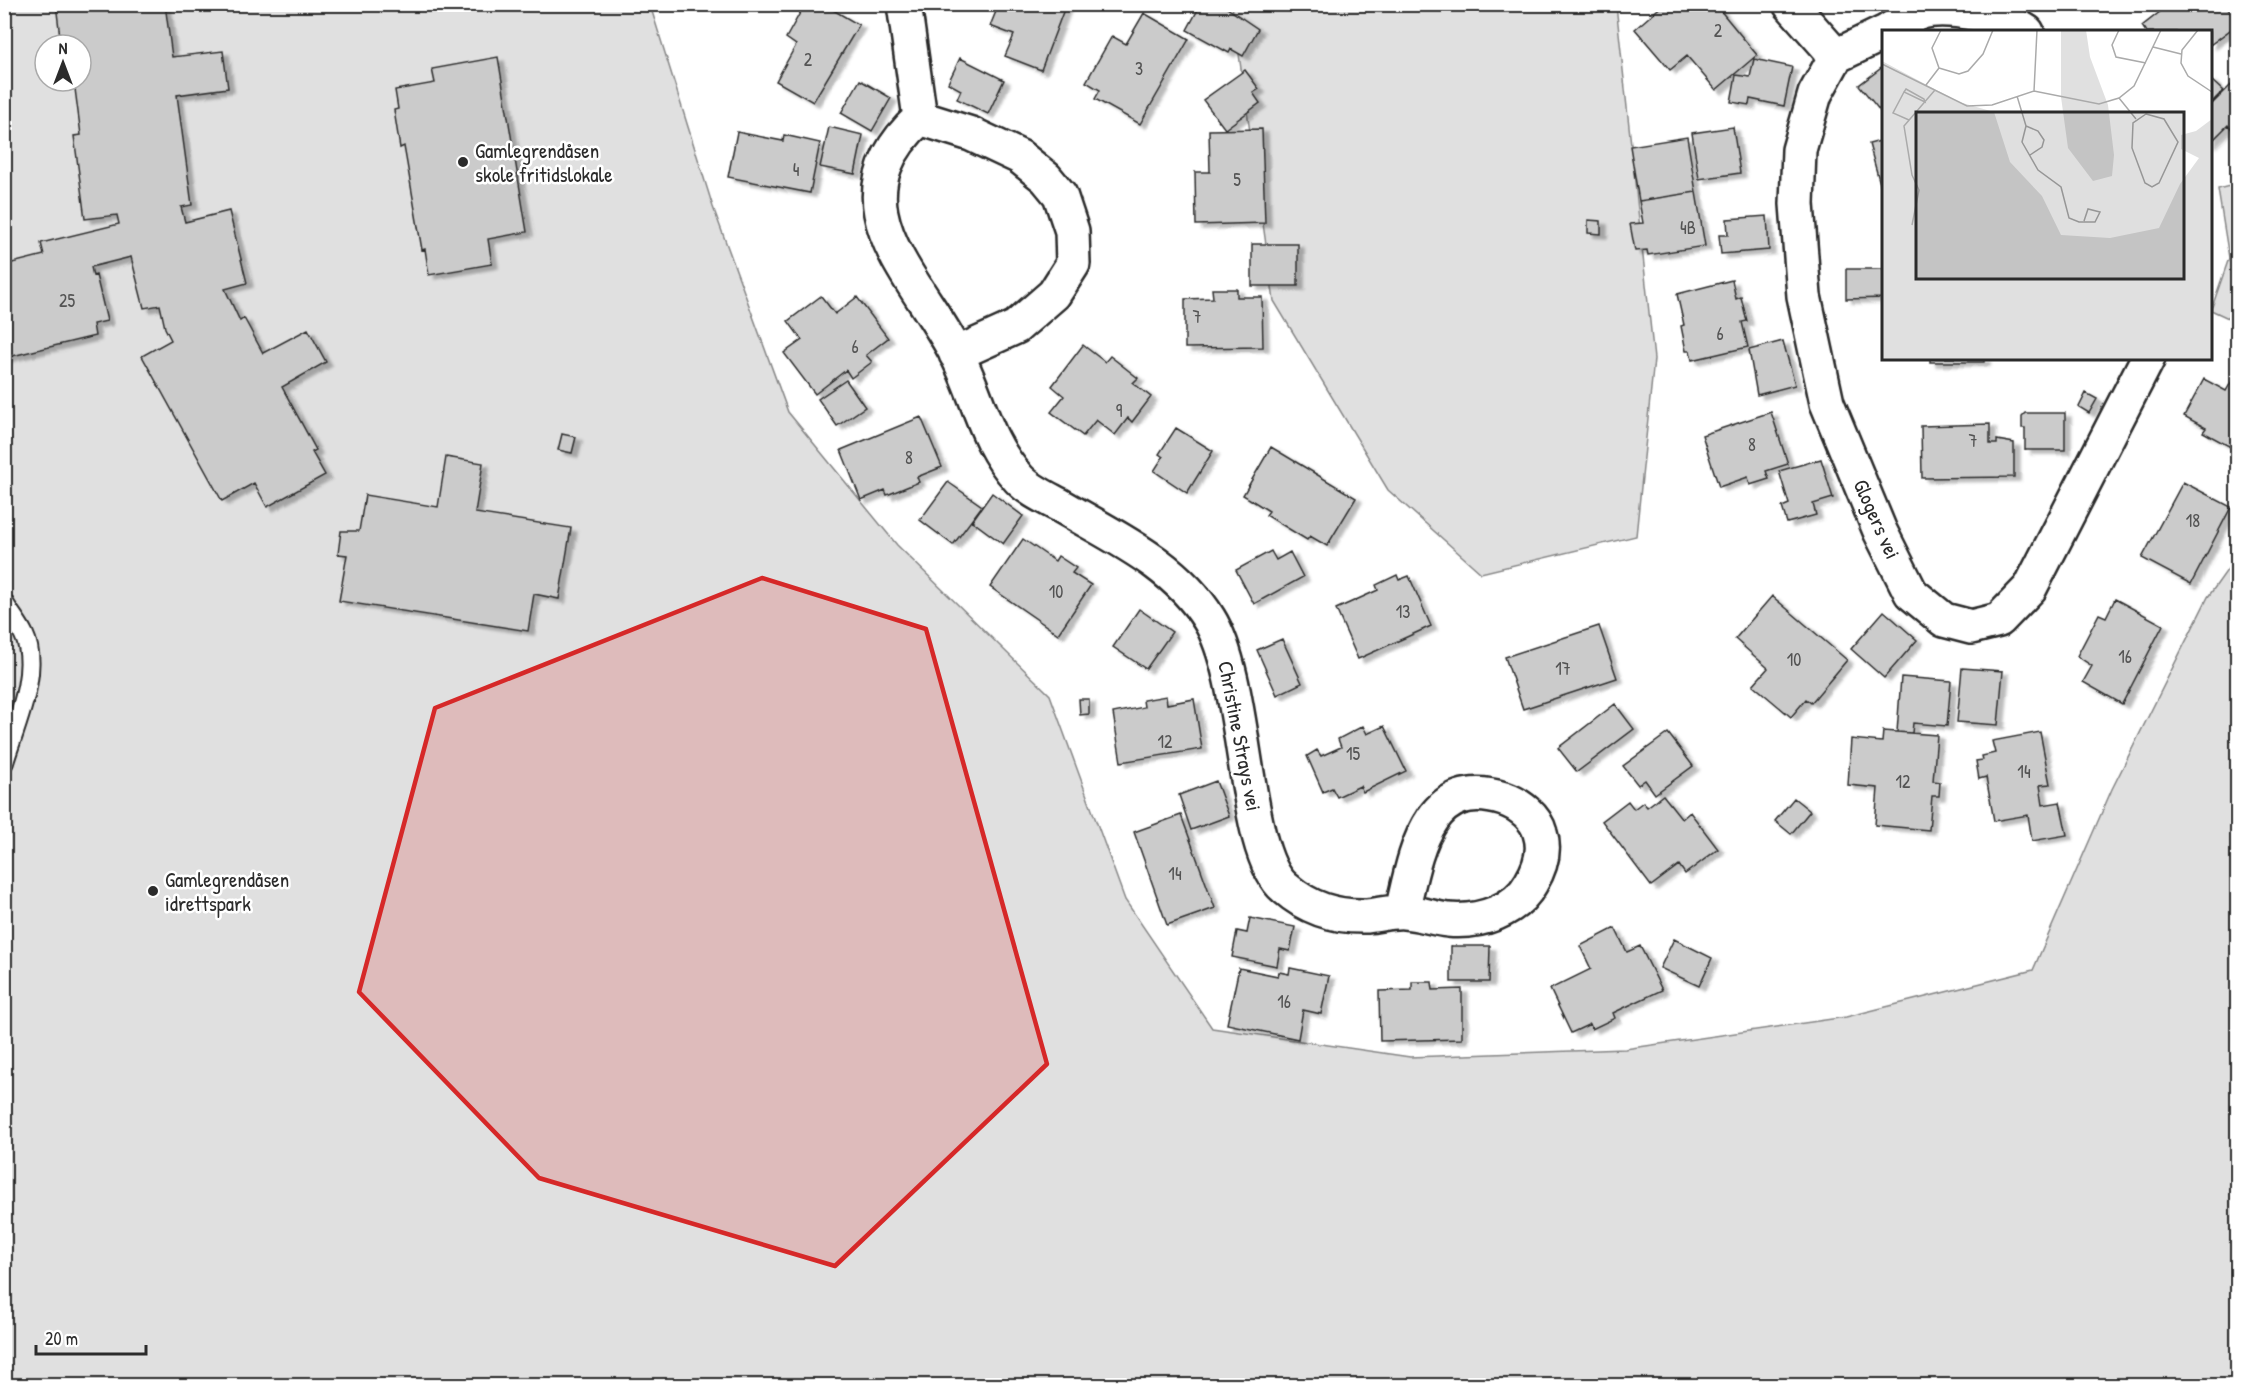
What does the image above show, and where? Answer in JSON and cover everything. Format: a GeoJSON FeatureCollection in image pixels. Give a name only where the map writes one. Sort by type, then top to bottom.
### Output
{"type":"FeatureCollection","features":[{"type":"Feature","properties":{"kind":"street"},"geometry":{"type":"LineString","coordinates":[[903,4],[920,118],[971,134],[1020,157],[1046,178],[1060,195],[1072,231],[1073,264],[1054,294],[1016,327],[956,354]]}},
{"type":"Feature","properties":{"kind":"street"},"geometry":{"type":"LineString","coordinates":[[1790,4],[1836,56],[1882,33]]}},
{"type":"Feature","properties":{"kind":"street"},"geometry":{"type":"LineString","coordinates":[[1889,30],[1919,13],[1958,11],[2015,24],[2024,30]]}},
{"type":"Feature","properties":{"kind":"street","name":"Glogers vei"},"geometry":{"type":"LineString","coordinates":[[1836,56],[1815,94],[1799,150],[1797,204],[1804,296],[1827,403],[1880,531],[1911,593],[1944,620],[1971,627],[1999,620],[2030,588],[2147,360]]}},
{"type":"Feature","properties":{"kind":"street","name":"Christine Strays vei"},"geometry":{"type":"LineString","coordinates":[[920,118],[900,137],[888,160],[881,187],[880,215],[889,245],[956,354],[989,439],[1021,482],[1152,558],[1188,590],[1211,621],[1228,660],[1265,861],[1281,885],[1313,909],[1365,916],[1402,911],[1453,920],[1497,914],[1523,898],[1541,865],[1540,833],[1524,808],[1503,798],[1470,793],[1441,806],[1421,839],[1402,911]]}},
{"type":"Feature","properties":{"kind":"lane"},"geometry":{"type":"LineString","coordinates":[[4,603],[24,635],[29,652],[30,675],[4,762]]}},
{"type":"Feature","properties":{"kind":"highlighted area"},"geometry":{"type":"Polygon","coordinates":[[[762,578],[926,629],[1047,1064],[835,1266],[539,1178],[359,992],[435,708],[762,578]]]}},
{"type":"Feature","properties":{"kind":"shaded area"},"geometry":{"type":"Polygon","coordinates":[[[5,5],[650,5],[713,207],[788,412],[897,545],[1050,695],[1125,900],[1212,1028],[1410,1057],[1625,1049],[1846,1017],[2033,970],[2112,789],[2208,597],[2237,556],[2237,1385],[5,1386],[5,5]]]}},
{"type":"Feature","properties":{"kind":"shaded area"},"geometry":{"type":"Polygon","coordinates":[[[1232,5],[1616,5],[1654,359],[1636,536],[1481,573],[1388,490],[1274,301],[1232,5]]]}},
{"type":"Feature","properties":{"kind":"shaded area"},"geometry":{"type":"Polygon","coordinates":[[[2238,184],[2237,322],[2212,310],[2229,258],[2218,189],[2238,184]]]}},
{"type":"Feature","properties":{"kind":"building"},"geometry":{"type":"Polygon","coordinates":[[[56,4],[165,4],[172,57],[223,51],[228,88],[177,95],[192,205],[181,207],[185,222],[229,211],[247,283],[225,289],[240,321],[244,318],[263,353],[308,329],[326,362],[282,387],[316,450],[312,452],[325,475],[267,507],[254,483],[222,501],[142,356],[171,340],[165,328],[160,305],[144,308],[131,257],[91,267],[93,276],[96,275],[107,321],[93,324],[95,336],[4,358],[4,265],[44,255],[41,243],[119,224],[117,215],[85,219],[74,136],[81,135],[76,93],[93,93],[93,33],[60,33],[56,4]]]}},
{"type":"Feature","properties":{"kind":"building"},"geometry":{"type":"Polygon","coordinates":[[[805,4],[823,4],[859,25],[813,102],[776,81],[796,45],[786,38],[805,4]]]}},
{"type":"Feature","properties":{"kind":"building"},"geometry":{"type":"Polygon","coordinates":[[[999,4],[1066,4],[1041,70],[1005,56],[1014,35],[990,26],[999,4]]]}},
{"type":"Feature","properties":{"kind":"building"},"geometry":{"type":"Polygon","coordinates":[[[1201,4],[1221,4],[1258,29],[1243,56],[1231,49],[1229,53],[1187,30],[1201,4]]]}},
{"type":"Feature","properties":{"kind":"building"},"geometry":{"type":"Polygon","coordinates":[[[1664,4],[1715,4],[1757,55],[1716,90],[1687,56],[1670,70],[1635,29],[1664,4]]]}},
{"type":"Feature","properties":{"kind":"building"},"geometry":{"type":"Polygon","coordinates":[[[2170,4],[2225,4],[2238,24],[2212,44],[2212,30],[2145,30],[2142,26],[2170,4]]]}},
{"type":"Feature","properties":{"kind":"building"},"geometry":{"type":"Polygon","coordinates":[[[1144,13],[1189,39],[1140,124],[1095,99],[1100,90],[1086,82],[1112,36],[1126,44],[1144,13]]]}},
{"type":"Feature","properties":{"kind":"building"},"geometry":{"type":"Polygon","coordinates":[[[498,57],[527,232],[488,239],[492,264],[429,275],[425,249],[422,250],[404,146],[400,148],[394,110],[398,109],[395,90],[435,83],[432,69],[498,57]]]}},
{"type":"Feature","properties":{"kind":"building"},"geometry":{"type":"Polygon","coordinates":[[[960,58],[1004,80],[988,114],[957,99],[961,90],[948,83],[960,58]]]}},
{"type":"Feature","properties":{"kind":"building"},"geometry":{"type":"Polygon","coordinates":[[[1754,59],[1792,67],[1784,106],[1750,99],[1749,105],[1731,102],[1736,75],[1750,77],[1754,59]]]}},
{"type":"Feature","properties":{"kind":"building"},"geometry":{"type":"Polygon","coordinates":[[[1882,68],[1882,114],[1859,85],[1882,68]]]}},
{"type":"Feature","properties":{"kind":"building"},"geometry":{"type":"Polygon","coordinates":[[[1245,70],[1259,89],[1253,93],[1260,103],[1225,129],[1203,100],[1245,70]]]}},
{"type":"Feature","properties":{"kind":"building"},"geometry":{"type":"Polygon","coordinates":[[[860,80],[891,98],[872,131],[841,113],[860,80]]]}},
{"type":"Feature","properties":{"kind":"building"},"geometry":{"type":"Polygon","coordinates":[[[2212,81],[2223,91],[2212,102],[2212,81]]]}},
{"type":"Feature","properties":{"kind":"building"},"geometry":{"type":"Polygon","coordinates":[[[2231,85],[2234,88],[2238,85],[2238,131],[2236,133],[2228,125],[2212,141],[2212,104],[2231,85]]]}},
{"type":"Feature","properties":{"kind":"building"},"geometry":{"type":"Polygon","coordinates":[[[829,127],[863,135],[855,174],[820,167],[829,127]]]}},
{"type":"Feature","properties":{"kind":"building"},"geometry":{"type":"Polygon","coordinates":[[[1733,127],[1740,173],[1699,179],[1692,133],[1733,127]]]}},
{"type":"Feature","properties":{"kind":"building"},"geometry":{"type":"Polygon","coordinates":[[[1262,129],[1265,223],[1196,225],[1195,172],[1210,172],[1209,130],[1262,129]]]}},
{"type":"Feature","properties":{"kind":"building"},"geometry":{"type":"Polygon","coordinates":[[[737,132],[783,141],[784,135],[820,143],[810,193],[728,177],[737,132]]]}},
{"type":"Feature","properties":{"kind":"building"},"geometry":{"type":"Polygon","coordinates":[[[1687,137],[1696,192],[1639,201],[1630,146],[1687,137]]]}},
{"type":"Feature","properties":{"kind":"building"},"geometry":{"type":"Polygon","coordinates":[[[1882,141],[1882,191],[1869,144],[1882,141]]]}},
{"type":"Feature","properties":{"kind":"building"},"geometry":{"type":"Polygon","coordinates":[[[1696,192],[1705,246],[1648,255],[1647,250],[1635,251],[1630,224],[1643,223],[1639,201],[1696,192]]]}},
{"type":"Feature","properties":{"kind":"building"},"geometry":{"type":"Polygon","coordinates":[[[1767,216],[1769,250],[1721,254],[1719,235],[1728,235],[1727,219],[1767,216]]]}},
{"type":"Feature","properties":{"kind":"building"},"geometry":{"type":"Polygon","coordinates":[[[1588,220],[1601,221],[1601,234],[1588,233],[1588,220]]]}},
{"type":"Feature","properties":{"kind":"building"},"geometry":{"type":"Polygon","coordinates":[[[1252,244],[1298,244],[1298,286],[1252,286],[1252,244]]]}},
{"type":"Feature","properties":{"kind":"building"},"geometry":{"type":"Polygon","coordinates":[[[1846,269],[1882,269],[1882,298],[1846,299],[1846,269]]]}},
{"type":"Feature","properties":{"kind":"building"},"geometry":{"type":"Polygon","coordinates":[[[1732,280],[1736,299],[1741,297],[1747,321],[1742,322],[1748,347],[1692,360],[1690,351],[1686,351],[1681,326],[1684,325],[1677,294],[1732,280]]]}},
{"type":"Feature","properties":{"kind":"building"},"geometry":{"type":"Polygon","coordinates":[[[1212,289],[1237,289],[1237,297],[1262,297],[1263,347],[1185,348],[1185,299],[1213,298],[1212,289]]]}},
{"type":"Feature","properties":{"kind":"building"},"geometry":{"type":"Polygon","coordinates":[[[821,296],[835,314],[857,297],[888,338],[866,355],[872,362],[851,378],[846,370],[815,394],[784,353],[802,340],[788,321],[821,296]]]}},
{"type":"Feature","properties":{"kind":"building"},"geometry":{"type":"Polygon","coordinates":[[[1783,341],[1795,385],[1757,395],[1749,350],[1783,341]]]}},
{"type":"Feature","properties":{"kind":"building"},"geometry":{"type":"Polygon","coordinates":[[[1083,345],[1105,362],[1110,356],[1138,378],[1133,383],[1151,397],[1132,422],[1128,418],[1115,435],[1096,420],[1083,436],[1051,412],[1064,396],[1052,386],[1083,345]]]}},
{"type":"Feature","properties":{"kind":"building"},"geometry":{"type":"Polygon","coordinates":[[[1930,360],[1984,360],[1984,362],[1930,362],[1930,360]]]}},
{"type":"Feature","properties":{"kind":"building"},"geometry":{"type":"Polygon","coordinates":[[[2238,370],[2238,451],[2203,432],[2206,428],[2184,416],[2204,379],[2226,391],[2238,370]]]}},
{"type":"Feature","properties":{"kind":"building"},"geometry":{"type":"Polygon","coordinates":[[[846,380],[865,407],[837,426],[818,399],[846,380]]]}},
{"type":"Feature","properties":{"kind":"building"},"geometry":{"type":"Polygon","coordinates":[[[2086,393],[2097,399],[2089,413],[2079,407],[2086,393]]]}},
{"type":"Feature","properties":{"kind":"building"},"geometry":{"type":"Polygon","coordinates":[[[1771,412],[1788,464],[1766,471],[1769,479],[1750,485],[1748,477],[1719,487],[1702,435],[1771,412]]]}},
{"type":"Feature","properties":{"kind":"building"},"geometry":{"type":"Polygon","coordinates":[[[2025,413],[2065,413],[2065,450],[2025,450],[2025,428],[2022,428],[2022,416],[2025,413]]]}},
{"type":"Feature","properties":{"kind":"building"},"geometry":{"type":"Polygon","coordinates":[[[921,417],[942,467],[917,477],[919,482],[887,495],[885,490],[861,500],[841,450],[921,417]]]}},
{"type":"Feature","properties":{"kind":"building"},"geometry":{"type":"Polygon","coordinates":[[[1990,424],[1990,444],[1997,444],[1997,440],[2014,443],[2014,477],[1922,478],[1921,426],[1990,424]]]}},
{"type":"Feature","properties":{"kind":"building"},"geometry":{"type":"Polygon","coordinates":[[[1176,428],[1213,451],[1187,493],[1154,471],[1163,457],[1159,454],[1176,428]]]}},
{"type":"Feature","properties":{"kind":"building"},"geometry":{"type":"Polygon","coordinates":[[[562,434],[576,437],[572,453],[558,450],[562,434]]]}},
{"type":"Feature","properties":{"kind":"building"},"geometry":{"type":"Polygon","coordinates":[[[1271,447],[1356,498],[1327,546],[1310,536],[1307,540],[1266,515],[1269,511],[1243,495],[1271,447]]]}},
{"type":"Feature","properties":{"kind":"building"},"geometry":{"type":"Polygon","coordinates":[[[446,457],[483,463],[475,513],[571,528],[559,599],[534,594],[528,631],[339,601],[347,555],[338,554],[341,531],[359,531],[365,495],[438,507],[446,457]]]}},
{"type":"Feature","properties":{"kind":"building"},"geometry":{"type":"Polygon","coordinates":[[[1821,459],[1833,498],[1813,504],[1816,515],[1787,523],[1782,507],[1789,504],[1779,471],[1821,459]]]}},
{"type":"Feature","properties":{"kind":"building"},"geometry":{"type":"Polygon","coordinates":[[[948,482],[982,506],[953,545],[920,520],[948,482]]]}},
{"type":"Feature","properties":{"kind":"building"},"geometry":{"type":"Polygon","coordinates":[[[2183,482],[2231,507],[2191,584],[2142,558],[2183,482]]]}},
{"type":"Feature","properties":{"kind":"building"},"geometry":{"type":"Polygon","coordinates":[[[992,493],[1023,516],[1003,544],[972,521],[992,493]]]}},
{"type":"Feature","properties":{"kind":"building"},"geometry":{"type":"Polygon","coordinates":[[[1023,539],[1055,561],[1058,556],[1076,568],[1072,573],[1091,585],[1058,634],[990,587],[1023,539]]]}},
{"type":"Feature","properties":{"kind":"building"},"geometry":{"type":"Polygon","coordinates":[[[1271,551],[1276,560],[1290,552],[1303,577],[1254,604],[1236,570],[1271,551]]]}},
{"type":"Feature","properties":{"kind":"building"},"geometry":{"type":"Polygon","coordinates":[[[1397,575],[1399,580],[1409,576],[1431,626],[1358,659],[1336,609],[1378,590],[1376,585],[1397,575]]]}},
{"type":"Feature","properties":{"kind":"building"},"geometry":{"type":"Polygon","coordinates":[[[1772,596],[1847,660],[1811,703],[1806,699],[1791,717],[1753,685],[1768,668],[1735,639],[1772,596]]]}},
{"type":"Feature","properties":{"kind":"building"},"geometry":{"type":"Polygon","coordinates":[[[2115,599],[2163,625],[2122,704],[2083,682],[2092,666],[2077,656],[2099,614],[2106,617],[2115,599]]]}},
{"type":"Feature","properties":{"kind":"building"},"geometry":{"type":"Polygon","coordinates":[[[1139,609],[1172,632],[1146,669],[1113,647],[1139,609]]]}},
{"type":"Feature","properties":{"kind":"building"},"geometry":{"type":"Polygon","coordinates":[[[1884,611],[1917,640],[1884,678],[1851,649],[1884,611]]]}},
{"type":"Feature","properties":{"kind":"building"},"geometry":{"type":"Polygon","coordinates":[[[1599,626],[1617,678],[1523,709],[1505,657],[1599,626]]]}},
{"type":"Feature","properties":{"kind":"building"},"geometry":{"type":"Polygon","coordinates":[[[1282,639],[1302,683],[1277,695],[1257,650],[1282,639]]]}},
{"type":"Feature","properties":{"kind":"building"},"geometry":{"type":"Polygon","coordinates":[[[1962,668],[2003,671],[1998,725],[1957,722],[1962,668]]]}},
{"type":"Feature","properties":{"kind":"building"},"geometry":{"type":"Polygon","coordinates":[[[1901,677],[1951,681],[1947,726],[1913,723],[1912,733],[1897,732],[1901,677]]]}},
{"type":"Feature","properties":{"kind":"building"},"geometry":{"type":"Polygon","coordinates":[[[1166,696],[1167,704],[1194,699],[1202,749],[1121,762],[1113,713],[1144,707],[1143,700],[1166,696]]]}},
{"type":"Feature","properties":{"kind":"building"},"geometry":{"type":"Polygon","coordinates":[[[1079,699],[1089,699],[1089,714],[1080,715],[1079,699]]]}},
{"type":"Feature","properties":{"kind":"building"},"geometry":{"type":"Polygon","coordinates":[[[1615,704],[1634,729],[1577,772],[1558,748],[1615,704]]]}},
{"type":"Feature","properties":{"kind":"building"},"geometry":{"type":"Polygon","coordinates":[[[1363,726],[1367,734],[1384,726],[1406,771],[1363,792],[1360,786],[1337,797],[1332,788],[1323,792],[1307,756],[1317,750],[1321,756],[1341,747],[1338,739],[1363,726]]]}},
{"type":"Feature","properties":{"kind":"building"},"geometry":{"type":"Polygon","coordinates":[[[1883,731],[1937,735],[1933,781],[1940,782],[1939,796],[1932,796],[1929,830],[1875,825],[1878,788],[1848,785],[1851,739],[1882,742],[1883,731]]]}},
{"type":"Feature","properties":{"kind":"building"},"geometry":{"type":"Polygon","coordinates":[[[2040,732],[2050,784],[2040,785],[2043,805],[2060,802],[2067,835],[2032,841],[2028,815],[1994,821],[1986,777],[1979,779],[1976,761],[1983,760],[1982,756],[1995,753],[1992,741],[2040,732]]]}},
{"type":"Feature","properties":{"kind":"building"},"geometry":{"type":"Polygon","coordinates":[[[1668,733],[1693,766],[1655,794],[1645,780],[1638,785],[1623,766],[1668,733]]]}},
{"type":"Feature","properties":{"kind":"building"},"geometry":{"type":"Polygon","coordinates":[[[1216,781],[1229,816],[1191,830],[1179,795],[1216,781]]]}},
{"type":"Feature","properties":{"kind":"building"},"geometry":{"type":"Polygon","coordinates":[[[1663,795],[1682,819],[1690,812],[1718,849],[1685,874],[1679,865],[1651,886],[1602,821],[1628,801],[1634,809],[1643,802],[1647,807],[1663,795]]]}},
{"type":"Feature","properties":{"kind":"building"},"geometry":{"type":"Polygon","coordinates":[[[1794,798],[1810,811],[1791,834],[1775,821],[1794,798]]]}},
{"type":"Feature","properties":{"kind":"building"},"geometry":{"type":"Polygon","coordinates":[[[1181,815],[1215,908],[1167,925],[1134,832],[1181,815]]]}},
{"type":"Feature","properties":{"kind":"building"},"geometry":{"type":"Polygon","coordinates":[[[1250,918],[1295,927],[1290,951],[1280,949],[1277,966],[1232,957],[1237,931],[1247,933],[1250,918]]]}},
{"type":"Feature","properties":{"kind":"building"},"geometry":{"type":"Polygon","coordinates":[[[1615,928],[1627,952],[1640,946],[1662,990],[1613,1013],[1615,1018],[1592,1029],[1590,1024],[1571,1033],[1550,989],[1591,969],[1580,946],[1615,928]]]}},
{"type":"Feature","properties":{"kind":"building"},"geometry":{"type":"Polygon","coordinates":[[[1674,939],[1712,958],[1699,986],[1660,968],[1674,939]]]}},
{"type":"Feature","properties":{"kind":"building"},"geometry":{"type":"Polygon","coordinates":[[[1451,946],[1490,946],[1489,982],[1451,982],[1451,946]]]}},
{"type":"Feature","properties":{"kind":"building"},"geometry":{"type":"Polygon","coordinates":[[[1239,968],[1278,976],[1279,972],[1289,974],[1290,968],[1329,976],[1321,1014],[1303,1010],[1298,1039],[1227,1024],[1239,968]]]}},
{"type":"Feature","properties":{"kind":"building"},"geometry":{"type":"Polygon","coordinates":[[[1412,982],[1432,982],[1433,990],[1462,989],[1462,1039],[1380,1041],[1379,991],[1412,990],[1412,982]]]}},
{"type":"Feature","properties":{"kind":"place","name":"Gamlegrendåsen skole fritidslokale"},"geometry":{"type":"Point","coordinates":[463,162]}},
{"type":"Feature","properties":{"kind":"place","name":"Gamlegrendåsen idrettspark"},"geometry":{"type":"Point","coordinates":[153,891]}}]}
